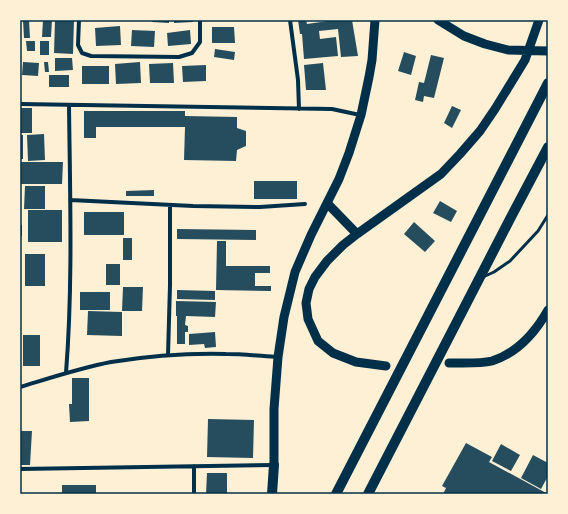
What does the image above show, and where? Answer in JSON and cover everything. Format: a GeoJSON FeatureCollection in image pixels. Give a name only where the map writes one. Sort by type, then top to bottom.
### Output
{"type":"FeatureCollection","features":[{"type":"Feature","properties":{"kind":"highway"},"geometry":{"type":"LineString","coordinates":[[336,494],[548,83]]}},
{"type":"Feature","properties":{"kind":"highway"},"geometry":{"type":"LineString","coordinates":[[368,494],[548,147]]}},
{"type":"Feature","properties":{"kind":"highway"},"geometry":{"type":"LineString","coordinates":[[272,494],[274,465]]}},
{"type":"Feature","properties":{"kind":"main road"},"geometry":{"type":"LineString","coordinates":[[274,465],[274,409],[278,357],[284,317],[295,272],[311,235],[339,180],[350,153],[361,115],[372,60],[375,20]]}},
{"type":"Feature","properties":{"kind":"main road"},"geometry":{"type":"LineString","coordinates":[[438,20],[464,36],[485,44],[508,50],[548,51]]}},
{"type":"Feature","properties":{"kind":"main road"},"geometry":{"type":"LineString","coordinates":[[386,366],[356,362],[333,353],[318,341],[308,319],[306,303],[309,289],[315,277],[327,261],[343,245],[441,174],[480,131],[496,109],[525,60],[539,20]]}},
{"type":"Feature","properties":{"kind":"main road"},"geometry":{"type":"LineString","coordinates":[[327,203],[357,234]]}},
{"type":"Feature","properties":{"kind":"main road"},"geometry":{"type":"LineString","coordinates":[[449,363],[466,364],[491,361],[504,356],[523,343],[540,325],[548,310]]}},
{"type":"Feature","properties":{"kind":"street"},"geometry":{"type":"LineString","coordinates":[[78,20],[78,45],[82,53],[91,56],[172,57],[179,57],[192,53],[200,42],[200,20]]}},
{"type":"Feature","properties":{"kind":"street"},"geometry":{"type":"LineString","coordinates":[[290,20],[298,80],[299,109]]}},
{"type":"Feature","properties":{"kind":"street"},"geometry":{"type":"LineString","coordinates":[[20,104],[332,109],[361,115]]}},
{"type":"Feature","properties":{"kind":"street"},"geometry":{"type":"LineString","coordinates":[[66,373],[70,292],[69,105]]}},
{"type":"Feature","properties":{"kind":"street"},"geometry":{"type":"LineString","coordinates":[[70,200],[170,205],[260,207],[305,204]]}},
{"type":"Feature","properties":{"kind":"street"},"geometry":{"type":"LineString","coordinates":[[168,356],[170,205]]}},
{"type":"Feature","properties":{"kind":"street"},"geometry":{"type":"LineString","coordinates":[[20,387],[110,362],[194,354],[278,357]]}},
{"type":"Feature","properties":{"kind":"street"},"geometry":{"type":"LineString","coordinates":[[20,469],[274,465]]}},
{"type":"Feature","properties":{"kind":"street"},"geometry":{"type":"LineString","coordinates":[[194,466],[194,494]]}},
{"type":"Feature","properties":{"kind":"lane"},"geometry":{"type":"LineString","coordinates":[[480,278],[494,272],[510,261],[538,231],[548,215]]}},
{"type":"Feature","properties":{"kind":"building"},"geometry":{"type":"Polygon","coordinates":[[[23,20],[29,20],[30,38],[24,38],[23,20]]]}},
{"type":"Feature","properties":{"kind":"building"},"geometry":{"type":"Polygon","coordinates":[[[43,20],[52,20],[51,37],[42,37],[43,20]]]}},
{"type":"Feature","properties":{"kind":"building"},"geometry":{"type":"Polygon","coordinates":[[[55,20],[74,20],[73,54],[54,53],[55,20]]]}},
{"type":"Feature","properties":{"kind":"building"},"geometry":{"type":"Polygon","coordinates":[[[152,20],[169,20],[169,23],[152,22],[152,20]]]}},
{"type":"Feature","properties":{"kind":"building"},"geometry":{"type":"Polygon","coordinates":[[[174,20],[193,20],[193,22],[174,23],[174,20]]]}},
{"type":"Feature","properties":{"kind":"building"},"geometry":{"type":"Polygon","coordinates":[[[298,20],[306,20],[307,24],[335,20],[352,20],[358,56],[341,57],[338,29],[319,31],[320,39],[336,37],[338,56],[304,59],[302,34],[300,34],[298,20]]]}},
{"type":"Feature","properties":{"kind":"building"},"geometry":{"type":"Polygon","coordinates":[[[120,26],[121,45],[96,46],[95,28],[120,26]]]}},
{"type":"Feature","properties":{"kind":"building"},"geometry":{"type":"Polygon","coordinates":[[[212,27],[234,27],[235,43],[212,43],[212,27]]]}},
{"type":"Feature","properties":{"kind":"building"},"geometry":{"type":"Polygon","coordinates":[[[132,30],[155,31],[154,47],[131,46],[132,30]]]}},
{"type":"Feature","properties":{"kind":"building"},"geometry":{"type":"Polygon","coordinates":[[[190,30],[191,44],[168,46],[167,33],[190,30]]]}},
{"type":"Feature","properties":{"kind":"building"},"geometry":{"type":"Polygon","coordinates":[[[26,41],[35,41],[35,51],[27,51],[26,41]]]}},
{"type":"Feature","properties":{"kind":"building"},"geometry":{"type":"Polygon","coordinates":[[[40,41],[49,41],[49,55],[40,55],[40,41]]]}},
{"type":"Feature","properties":{"kind":"building"},"geometry":{"type":"Polygon","coordinates":[[[215,49],[235,52],[234,60],[214,57],[215,49]]]}},
{"type":"Feature","properties":{"kind":"building"},"geometry":{"type":"Polygon","coordinates":[[[404,52],[416,56],[411,75],[398,71],[404,52]]]}},
{"type":"Feature","properties":{"kind":"building"},"geometry":{"type":"Polygon","coordinates":[[[431,55],[444,58],[434,98],[424,96],[423,102],[415,100],[419,82],[424,83],[431,55]]]}},
{"type":"Feature","properties":{"kind":"building"},"geometry":{"type":"Polygon","coordinates":[[[55,58],[72,58],[73,70],[55,71],[55,58]]]}},
{"type":"Feature","properties":{"kind":"building"},"geometry":{"type":"Polygon","coordinates":[[[23,62],[39,63],[38,76],[22,75],[23,62]]]}},
{"type":"Feature","properties":{"kind":"building"},"geometry":{"type":"Polygon","coordinates":[[[44,62],[48,62],[49,72],[45,72],[44,62]]]}},
{"type":"Feature","properties":{"kind":"building"},"geometry":{"type":"Polygon","coordinates":[[[140,62],[141,83],[116,84],[115,64],[140,62]]]}},
{"type":"Feature","properties":{"kind":"building"},"geometry":{"type":"Polygon","coordinates":[[[173,63],[174,83],[150,83],[149,64],[173,63]]]}},
{"type":"Feature","properties":{"kind":"building"},"geometry":{"type":"Polygon","coordinates":[[[323,63],[326,90],[306,90],[304,65],[323,63]]]}},
{"type":"Feature","properties":{"kind":"building"},"geometry":{"type":"Polygon","coordinates":[[[206,65],[206,81],[183,82],[182,66],[206,65]]]}},
{"type":"Feature","properties":{"kind":"building"},"geometry":{"type":"Polygon","coordinates":[[[82,66],[109,66],[109,84],[82,84],[82,66]]]}},
{"type":"Feature","properties":{"kind":"building"},"geometry":{"type":"Polygon","coordinates":[[[49,75],[69,75],[69,87],[49,87],[49,75]]]}},
{"type":"Feature","properties":{"kind":"building"},"geometry":{"type":"Polygon","coordinates":[[[452,106],[461,110],[452,128],[444,123],[452,106]]]}},
{"type":"Feature","properties":{"kind":"building"},"geometry":{"type":"Polygon","coordinates":[[[20,108],[32,108],[32,133],[20,133],[20,108]]]}},
{"type":"Feature","properties":{"kind":"building"},"geometry":{"type":"Polygon","coordinates":[[[84,111],[185,111],[185,116],[237,117],[237,128],[246,131],[246,146],[237,150],[236,161],[184,160],[185,127],[96,127],[96,138],[84,138],[84,111]]]}},
{"type":"Feature","properties":{"kind":"building"},"geometry":{"type":"Polygon","coordinates":[[[44,134],[45,160],[28,161],[27,135],[44,134]]]}},
{"type":"Feature","properties":{"kind":"building"},"geometry":{"type":"Polygon","coordinates":[[[20,135],[23,135],[23,159],[20,159],[20,135]]]}},
{"type":"Feature","properties":{"kind":"building"},"geometry":{"type":"Polygon","coordinates":[[[21,162],[63,162],[62,184],[21,184],[21,162]]]}},
{"type":"Feature","properties":{"kind":"building"},"geometry":{"type":"Polygon","coordinates":[[[254,181],[297,181],[297,199],[254,199],[254,181]]]}},
{"type":"Feature","properties":{"kind":"building"},"geometry":{"type":"Polygon","coordinates":[[[25,186],[45,186],[45,209],[24,209],[25,186]]]}},
{"type":"Feature","properties":{"kind":"building"},"geometry":{"type":"Polygon","coordinates":[[[154,190],[154,196],[126,196],[126,191],[154,190]]]}},
{"type":"Feature","properties":{"kind":"building"},"geometry":{"type":"Polygon","coordinates":[[[440,201],[457,211],[451,222],[433,213],[440,201]]]}},
{"type":"Feature","properties":{"kind":"building"},"geometry":{"type":"Polygon","coordinates":[[[28,210],[62,210],[62,242],[28,242],[28,210]]]}},
{"type":"Feature","properties":{"kind":"building"},"geometry":{"type":"Polygon","coordinates":[[[84,212],[124,212],[124,235],[84,235],[84,212]]]}},
{"type":"Feature","properties":{"kind":"building"},"geometry":{"type":"Polygon","coordinates":[[[414,222],[435,241],[425,252],[404,234],[414,222]]]}},
{"type":"Feature","properties":{"kind":"building"},"geometry":{"type":"Polygon","coordinates":[[[20,225],[22,225],[22,236],[20,236],[20,225]]]}},
{"type":"Feature","properties":{"kind":"building"},"geometry":{"type":"Polygon","coordinates":[[[177,229],[256,230],[256,240],[177,239],[177,229]]]}},
{"type":"Feature","properties":{"kind":"building"},"geometry":{"type":"Polygon","coordinates":[[[123,238],[132,238],[132,260],[123,260],[123,238]]]}},
{"type":"Feature","properties":{"kind":"building"},"geometry":{"type":"Polygon","coordinates":[[[217,241],[226,241],[226,266],[270,266],[270,273],[255,273],[255,286],[271,286],[271,291],[216,290],[217,241]]]}},
{"type":"Feature","properties":{"kind":"building"},"geometry":{"type":"Polygon","coordinates":[[[25,254],[45,254],[45,286],[25,286],[25,254]]]}},
{"type":"Feature","properties":{"kind":"building"},"geometry":{"type":"Polygon","coordinates":[[[106,264],[120,264],[120,285],[106,285],[106,264]]]}},
{"type":"Feature","properties":{"kind":"building"},"geometry":{"type":"Polygon","coordinates":[[[123,287],[143,287],[142,311],[122,311],[123,287]]]}},
{"type":"Feature","properties":{"kind":"building"},"geometry":{"type":"Polygon","coordinates":[[[177,290],[215,291],[215,300],[177,299],[177,290]]]}},
{"type":"Feature","properties":{"kind":"building"},"geometry":{"type":"Polygon","coordinates":[[[80,292],[110,292],[110,310],[80,310],[80,292]]]}},
{"type":"Feature","properties":{"kind":"building"},"geometry":{"type":"Polygon","coordinates":[[[176,301],[216,302],[215,317],[186,316],[185,325],[188,326],[188,332],[185,332],[185,344],[177,344],[176,301]]]}},
{"type":"Feature","properties":{"kind":"building"},"geometry":{"type":"Polygon","coordinates":[[[88,311],[122,312],[122,336],[87,335],[88,311]]]}},
{"type":"Feature","properties":{"kind":"building"},"geometry":{"type":"Polygon","coordinates":[[[215,332],[216,347],[205,348],[204,344],[189,345],[189,334],[215,332]]]}},
{"type":"Feature","properties":{"kind":"building"},"geometry":{"type":"Polygon","coordinates":[[[23,335],[40,335],[40,366],[23,366],[23,335]]]}},
{"type":"Feature","properties":{"kind":"building"},"geometry":{"type":"Polygon","coordinates":[[[72,378],[89,378],[89,421],[70,422],[69,404],[72,404],[72,378]]]}},
{"type":"Feature","properties":{"kind":"building"},"geometry":{"type":"Polygon","coordinates":[[[208,419],[254,420],[253,458],[207,457],[208,419]]]}},
{"type":"Feature","properties":{"kind":"building"},"geometry":{"type":"Polygon","coordinates":[[[20,431],[32,431],[30,465],[20,465],[20,431]]]}},
{"type":"Feature","properties":{"kind":"building"},"geometry":{"type":"Polygon","coordinates":[[[466,443],[492,457],[489,462],[548,494],[443,494],[446,488],[442,486],[466,443]]]}},
{"type":"Feature","properties":{"kind":"building"},"geometry":{"type":"Polygon","coordinates":[[[501,444],[520,455],[511,471],[492,461],[501,444]]]}},
{"type":"Feature","properties":{"kind":"building"},"geometry":{"type":"Polygon","coordinates":[[[533,455],[548,463],[548,476],[541,489],[521,478],[533,455]]]}},
{"type":"Feature","properties":{"kind":"building"},"geometry":{"type":"Polygon","coordinates":[[[207,473],[227,473],[227,494],[206,494],[207,473]]]}},
{"type":"Feature","properties":{"kind":"building"},"geometry":{"type":"Polygon","coordinates":[[[62,485],[96,485],[96,494],[62,494],[62,485]]]}}]}
